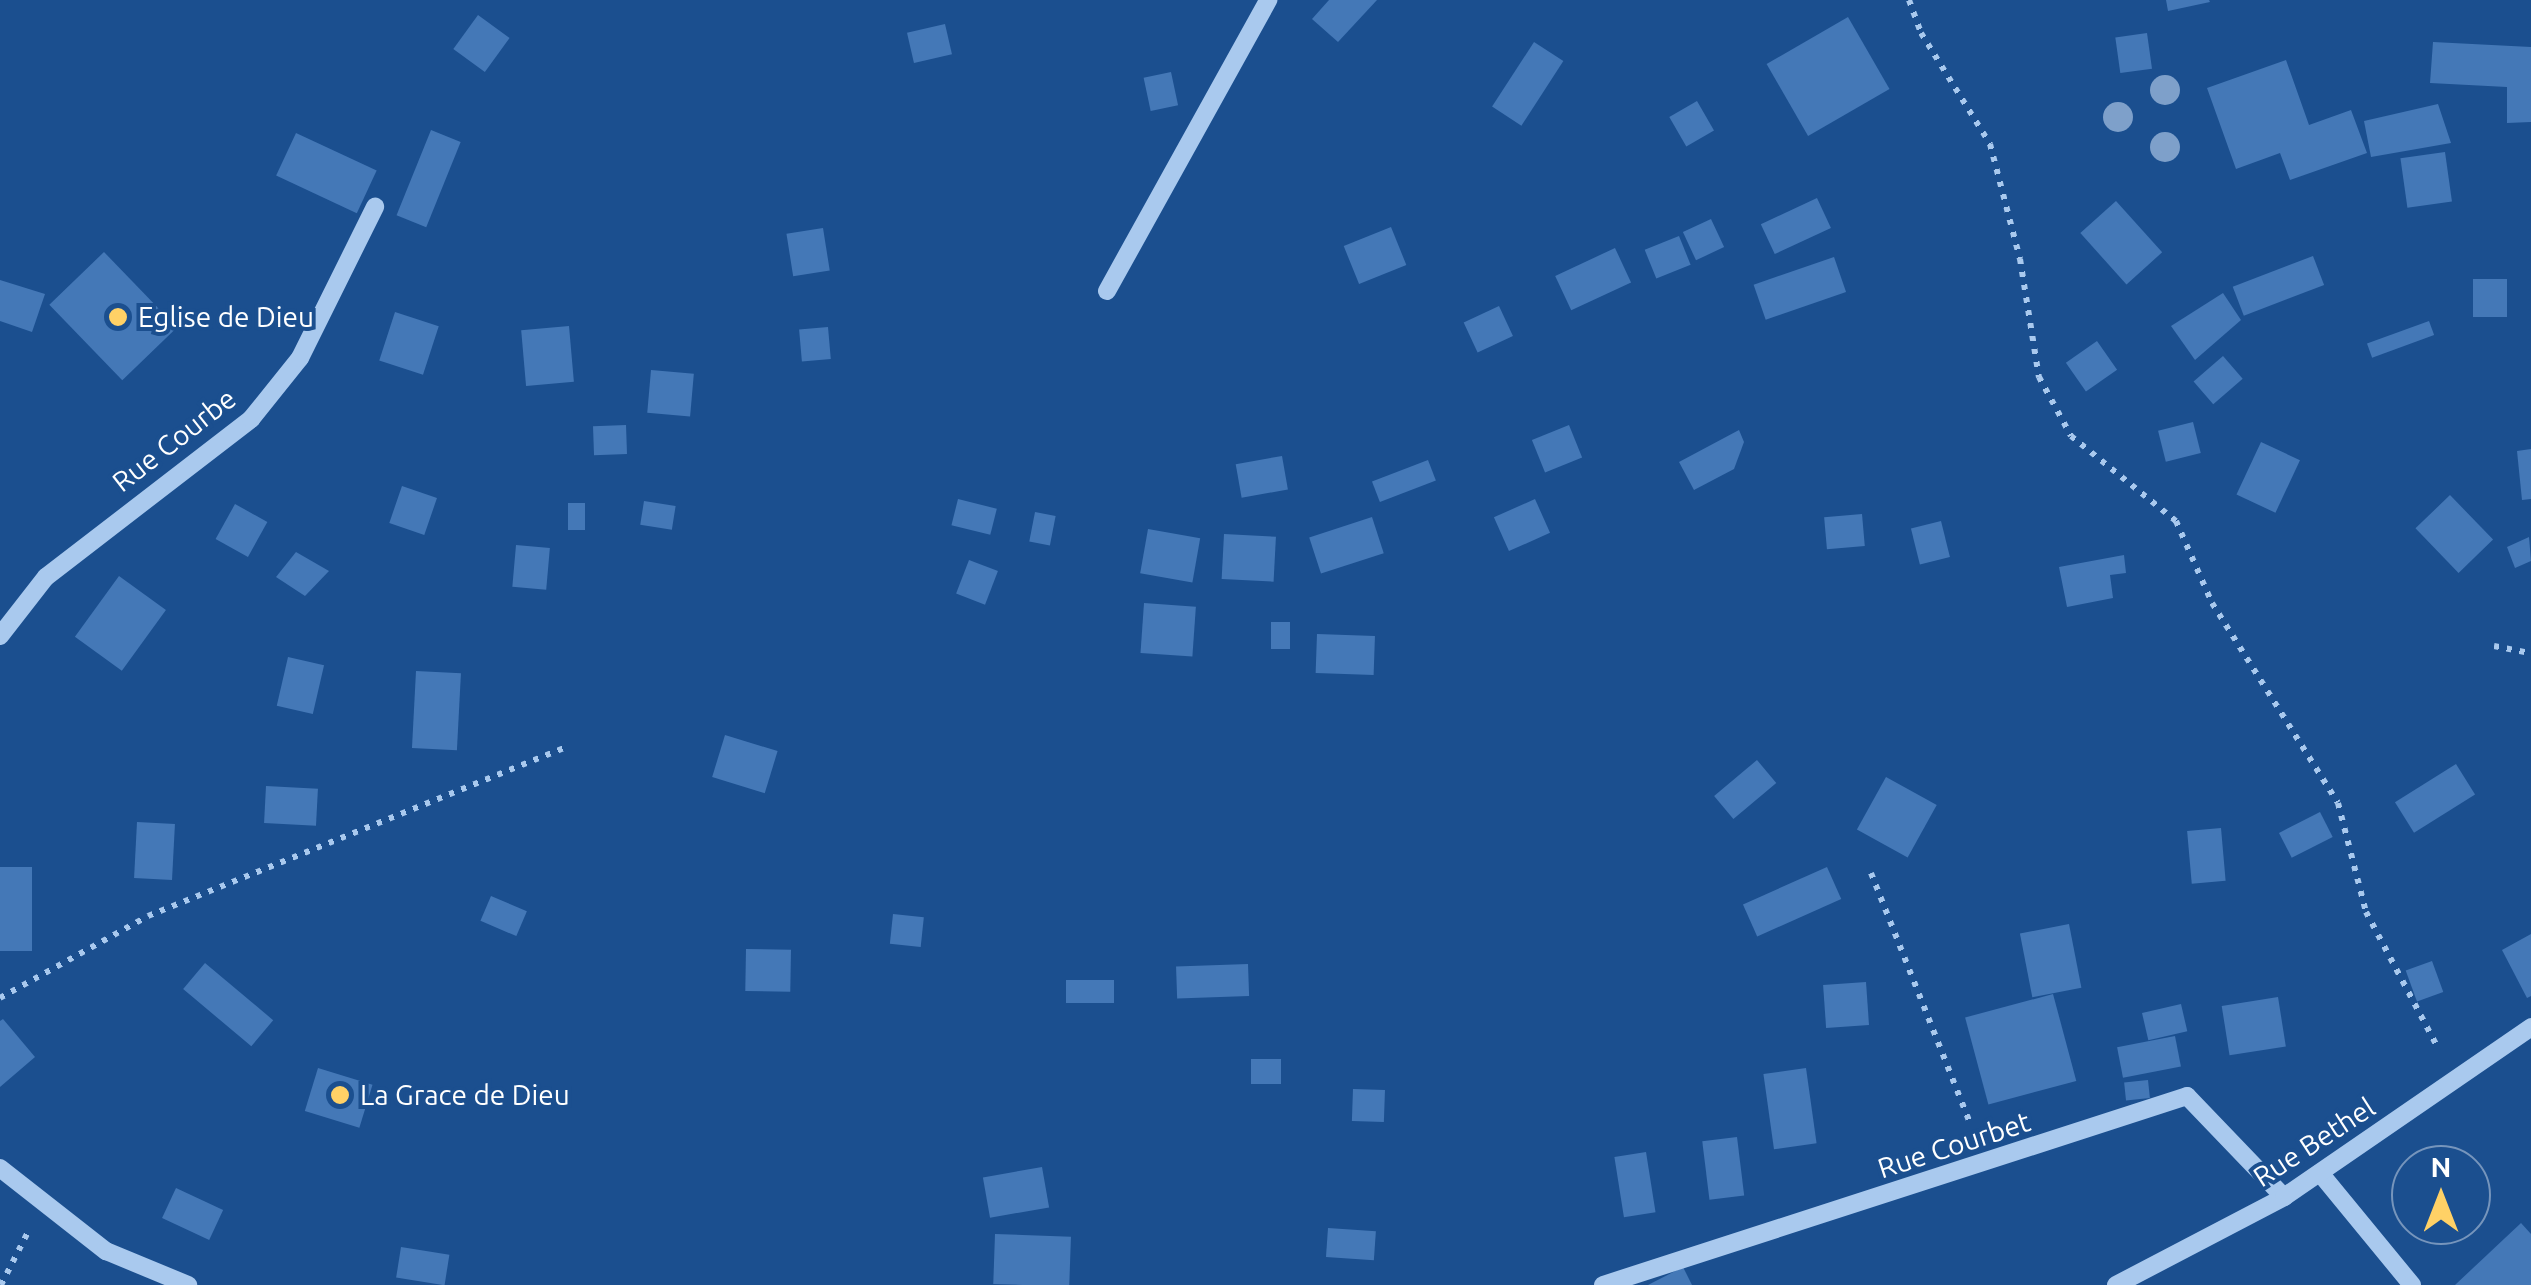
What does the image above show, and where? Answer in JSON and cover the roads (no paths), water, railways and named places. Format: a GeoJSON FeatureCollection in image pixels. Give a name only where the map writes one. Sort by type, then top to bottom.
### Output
{"type":"FeatureCollection","features":[{"type":"Feature","properties":{"kind":"street"},"geometry":{"type":"LineString","coordinates":[[1107,291],[1268,0]]}},
{"type":"Feature","properties":{"kind":"street","name":"Rue Courbe"},"geometry":{"type":"LineString","coordinates":[[0,636],[46,578],[251,418],[300,358],[376,207]]}},
{"type":"Feature","properties":{"kind":"street","name":"Rue Bethel"},"geometry":{"type":"LineString","coordinates":[[2116,1285],[2284,1197],[2531,1028]]}},
{"type":"Feature","properties":{"kind":"street","name":"Rue Courbet"},"geometry":{"type":"LineString","coordinates":[[1602,1285],[1982,1166],[2187,1096],[2284,1197]]}},
{"type":"Feature","properties":{"kind":"street"},"geometry":{"type":"LineString","coordinates":[[0,1168],[106,1251],[188,1285]]}},
{"type":"Feature","properties":{"kind":"street"},"geometry":{"type":"LineString","coordinates":[[2320,1174],[2412,1285]]}},
{"type":"Feature","properties":{"kind":"place","name":"Eglise de Dieu"},"geometry":{"type":"Point","coordinates":[118,317]}},
{"type":"Feature","properties":{"kind":"place","name":"La Grace de Dieu"},"geometry":{"type":"Point","coordinates":[340,1095]}}]}
